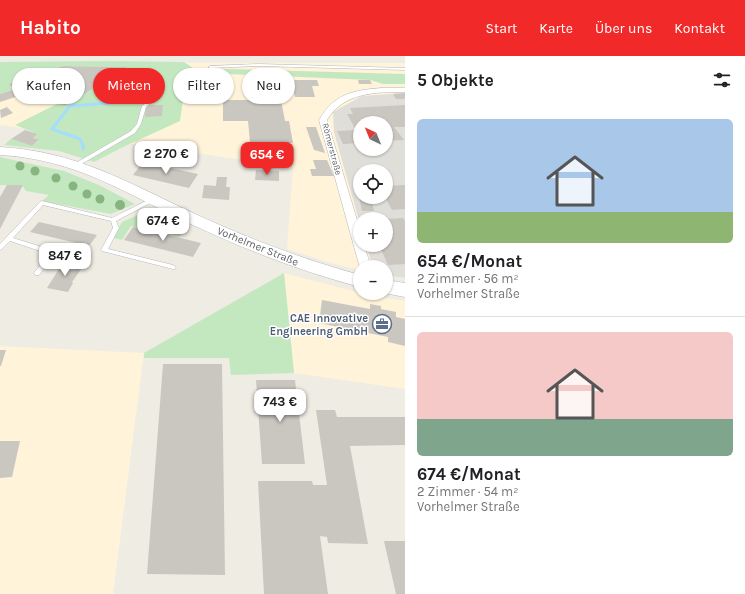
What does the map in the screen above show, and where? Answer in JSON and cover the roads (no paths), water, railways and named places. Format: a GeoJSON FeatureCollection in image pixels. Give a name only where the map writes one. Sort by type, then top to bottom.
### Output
{"type":"FeatureCollection","features":[{"type":"Feature","properties":{"kind":"street","name":"Römerstraße"},"geometry":{"type":"LineString","coordinates":[[363,260],[323,120],[327,111],[339,101],[349,96],[382,90],[405,90]]}},
{"type":"Feature","properties":{"kind":"street","name":"Vorhelmer Straße"},"geometry":{"type":"LineString","coordinates":[[0,151],[13,151],[46,156],[92,170],[152,200],[224,233],[278,255],[331,274],[353,280]]}},
{"type":"Feature","properties":{"kind":"street"},"geometry":{"type":"LineString","coordinates":[[393,288],[405,290]]}},
{"type":"Feature","properties":{"kind":"lane"},"geometry":{"type":"LineString","coordinates":[[210,67],[260,65],[405,69]]}},
{"type":"Feature","properties":{"kind":"lane"},"geometry":{"type":"LineString","coordinates":[[76,165],[133,132],[140,124],[144,106],[147,104]]}},
{"type":"Feature","properties":{"kind":"lane"},"geometry":{"type":"LineString","coordinates":[[0,248],[42,203],[113,220],[152,200]]}},
{"type":"Feature","properties":{"kind":"lane"},"geometry":{"type":"LineString","coordinates":[[113,220],[116,228],[104,250],[173,267]]}},
{"type":"Feature","properties":{"kind":"lane"},"geometry":{"type":"LineString","coordinates":[[0,239],[9,239],[53,253],[37,273]]}},
{"type":"Feature","properties":{"kind":"waterway"},"geometry":{"type":"LineString","coordinates":[[83,146],[80,139],[52,129],[70,106],[97,104]]}},
{"type":"Feature","properties":{"kind":"place","name":"CAE Innovative Engineering GmbH"},"geometry":{"type":"Point","coordinates":[382,324]}}]}
